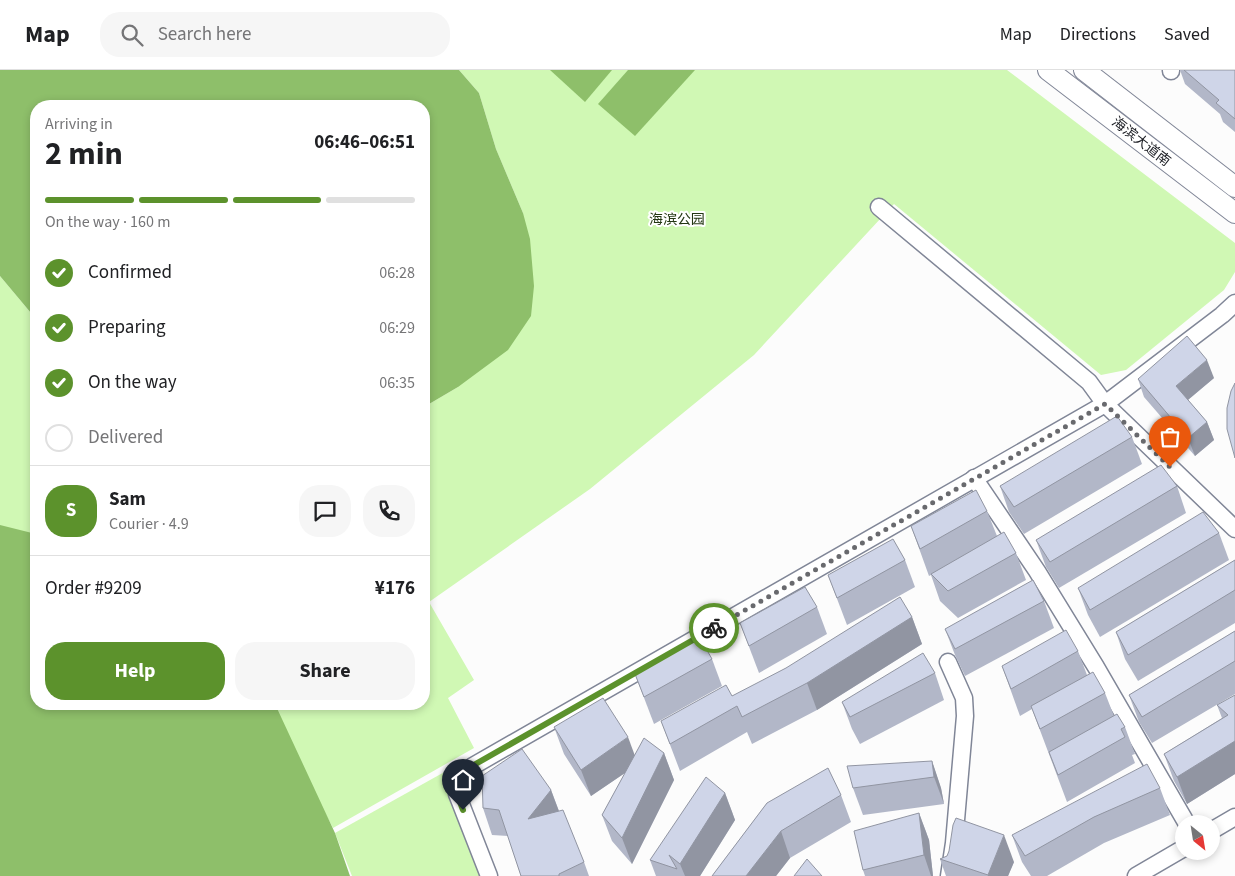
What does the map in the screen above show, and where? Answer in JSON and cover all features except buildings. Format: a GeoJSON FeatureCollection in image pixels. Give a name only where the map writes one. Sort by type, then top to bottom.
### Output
{"type":"FeatureCollection","features":[{"type":"Feature","properties":{"kind":"main road","name":"海滨大道南"},"geometry":{"type":"LineString","coordinates":[[1048,70],[1235,214]]}},
{"type":"Feature","properties":{"kind":"main road","name":"海滨大道南"},"geometry":{"type":"LineString","coordinates":[[1086,71],[1235,187]]}},
{"type":"Feature","properties":{"kind":"street"},"geometry":{"type":"LineString","coordinates":[[880,207],[1089,382],[1105,404],[1235,530]]}},
{"type":"Feature","properties":{"kind":"street"},"geometry":{"type":"LineString","coordinates":[[488,876],[457,794],[459,778],[472,766],[1105,404],[1222,315],[1235,303]]}},
{"type":"Feature","properties":{"kind":"street"},"geometry":{"type":"LineString","coordinates":[[974,478],[1037,572],[1096,667],[1182,815]]}},
{"type":"Feature","properties":{"kind":"street"},"geometry":{"type":"LineString","coordinates":[[948,662],[964,698],[965,716],[954,843],[949,876]]}},
{"type":"Feature","properties":{"kind":"street"},"geometry":{"type":"LineString","coordinates":[[1220,826],[1235,817]]}},
{"type":"Feature","properties":{"kind":"street"},"geometry":{"type":"LineString","coordinates":[[1136,876],[1175,853]]}},
{"type":"Feature","properties":{"kind":"green space","name":"海滨公园"},"geometry":{"type":"Polygon","coordinates":[[[459,70],[1007,70],[1235,243],[1235,272],[1224,290],[1126,370],[1101,375],[894,204],[754,355],[590,489],[430,601],[430,403],[458,387],[523,213],[496,149],[479,93],[459,70]]]}},
{"type":"Feature","properties":{"kind":"green space"},"geometry":{"type":"Polygon","coordinates":[[[0,276],[30,312],[30,540],[0,535],[0,276]]]}},
{"type":"Feature","properties":{"kind":"green space","name":"海滨公园"},"geometry":{"type":"Polygon","coordinates":[[[430,604],[474,680],[448,698],[474,748],[333,828],[271,710],[430,710],[430,604]]]}},
{"type":"Feature","properties":{"kind":"green space"},"geometry":{"type":"Polygon","coordinates":[[[448,770],[462,796],[492,876],[352,876],[335,833],[448,770]]]}},
{"type":"Feature","properties":{"kind":"shaded area"},"geometry":{"type":"Polygon","coordinates":[[[0,70],[459,70],[479,93],[496,149],[523,213],[530,239],[534,286],[531,316],[508,350],[458,387],[430,403],[430,100],[30,100],[30,312],[0,276],[0,70]]]}},
{"type":"Feature","properties":{"kind":"shaded area"},"geometry":{"type":"Polygon","coordinates":[[[550,70],[612,70],[585,102],[550,70]]]}},
{"type":"Feature","properties":{"kind":"shaded area"},"geometry":{"type":"Polygon","coordinates":[[[628,70],[695,70],[635,136],[598,104],[628,70]]]}},
{"type":"Feature","properties":{"kind":"shaded area"},"geometry":{"type":"Polygon","coordinates":[[[0,525],[30,532],[30,710],[278,710],[335,833],[350,876],[0,876],[0,525]]]}},
{"type":"Feature","properties":{"kind":"way so far"},"geometry":{"type":"LineString","coordinates":[[714,628],[1105,404],[1170,467]]}},
{"type":"Feature","properties":{"kind":"route"},"geometry":{"type":"LineString","coordinates":[[463,810],[457,794],[459,778],[472,766],[714,628]]}}]}
